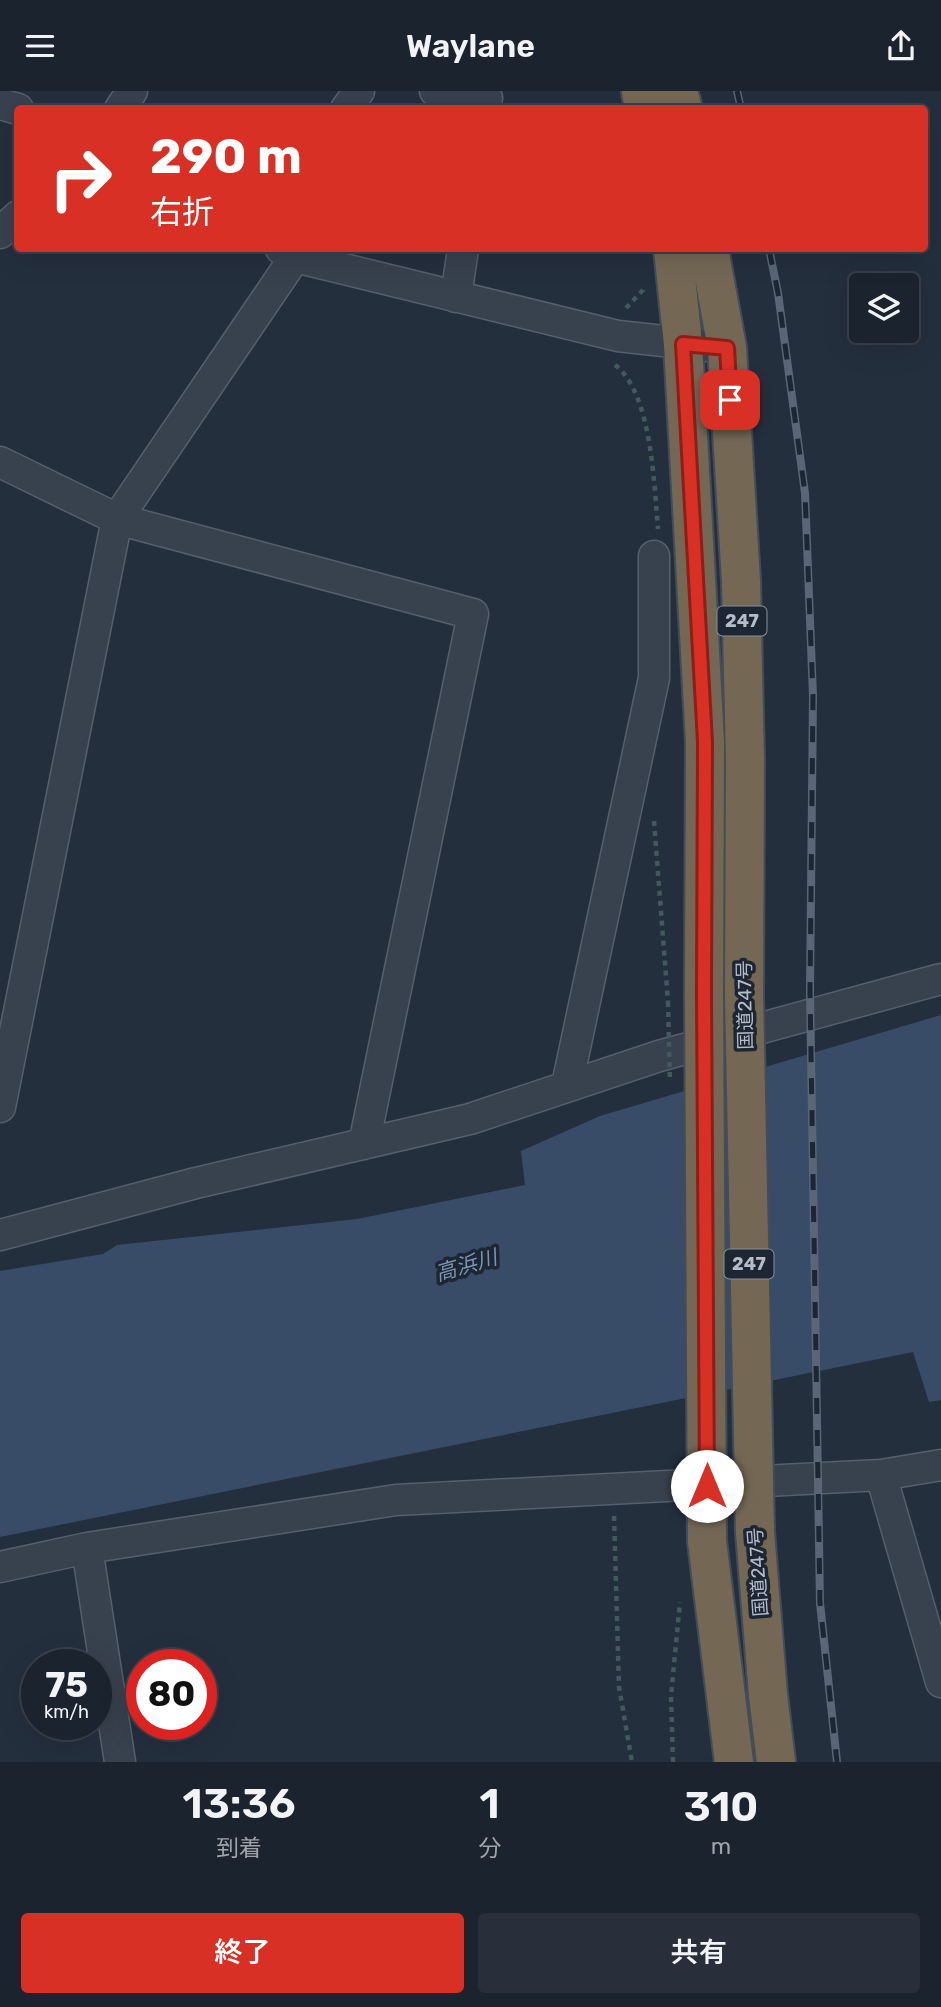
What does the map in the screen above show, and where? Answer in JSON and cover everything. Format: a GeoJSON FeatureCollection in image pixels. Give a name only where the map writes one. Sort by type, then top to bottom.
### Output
{"type":"FeatureCollection","features":[{"type":"Feature","properties":{"kind":"highway","name":"国道247号"},"geometry":{"type":"LineString","coordinates":[[673,252],[683,344],[705,742],[708,1541],[734,1762]]}},
{"type":"Feature","properties":{"kind":"highway","name":"国道247号"},"geometry":{"type":"LineString","coordinates":[[710,252],[727,348],[741,581],[745,761],[744,996],[755,1532],[776,1762]]}},
{"type":"Feature","properties":{"kind":"street"},"geometry":{"type":"LineString","coordinates":[[435,91],[488,98],[485,105]]}},
{"type":"Feature","properties":{"kind":"street"},"geometry":{"type":"LineString","coordinates":[[0,233],[14,220]]}},
{"type":"Feature","properties":{"kind":"street"},"geometry":{"type":"LineString","coordinates":[[456,297],[463,252]]}},
{"type":"Feature","properties":{"kind":"street"},"geometry":{"type":"LineString","coordinates":[[0,1107],[117,519],[288,253],[618,336],[727,348]]}},
{"type":"Feature","properties":{"kind":"street"},"geometry":{"type":"LineString","coordinates":[[0,462],[117,519],[473,614],[364,1144]]}},
{"type":"Feature","properties":{"kind":"street"},"geometry":{"type":"LineString","coordinates":[[567,1085],[654,678],[654,556]]}},
{"type":"Feature","properties":{"kind":"street"},"geometry":{"type":"LineString","coordinates":[[0,1235],[196,1183],[470,1119],[659,1056],[941,979]]}},
{"type":"Feature","properties":{"kind":"street"},"geometry":{"type":"LineString","coordinates":[[0,1567],[87,1548],[396,1500],[881,1475],[941,1465]]}},
{"type":"Feature","properties":{"kind":"street"},"geometry":{"type":"LineString","coordinates":[[881,1475],[941,1682]]}},
{"type":"Feature","properties":{"kind":"street"},"geometry":{"type":"LineString","coordinates":[[87,1548],[120,1762]]}},
{"type":"Feature","properties":{"kind":"path"},"geometry":{"type":"LineString","coordinates":[[653,816],[668,1002]]}},
{"type":"Feature","properties":{"kind":"path"},"geometry":{"type":"LineString","coordinates":[[613,1489],[619,1687],[632,1762]]}},
{"type":"Feature","properties":{"kind":"path"},"geometry":{"type":"LineString","coordinates":[[673,1762],[671,1696],[682,1589]]}},
{"type":"Feature","properties":{"kind":"water","name":"高浜川"},"geometry":{"type":"Polygon","coordinates":[[[941,1015],[941,1400],[929,1402],[913,1352],[0,1537],[0,1271],[103,1254],[117,1245],[357,1219],[525,1185],[521,1151],[600,1116],[941,1015]]]}},
{"type":"Feature","properties":{"kind":"railway"},"geometry":{"type":"LineString","coordinates":[[737,91],[740,105]]}},
{"type":"Feature","properties":{"kind":"railway"},"geometry":{"type":"LineString","coordinates":[[770,252],[778,293],[805,493],[813,696],[810,992],[820,1603],[837,1762]]}},
{"type":"Feature","properties":{"kind":"route"},"geometry":{"type":"LineString","coordinates":[[707,1486],[705,742],[683,344],[727,348],[730,400]]}}]}
